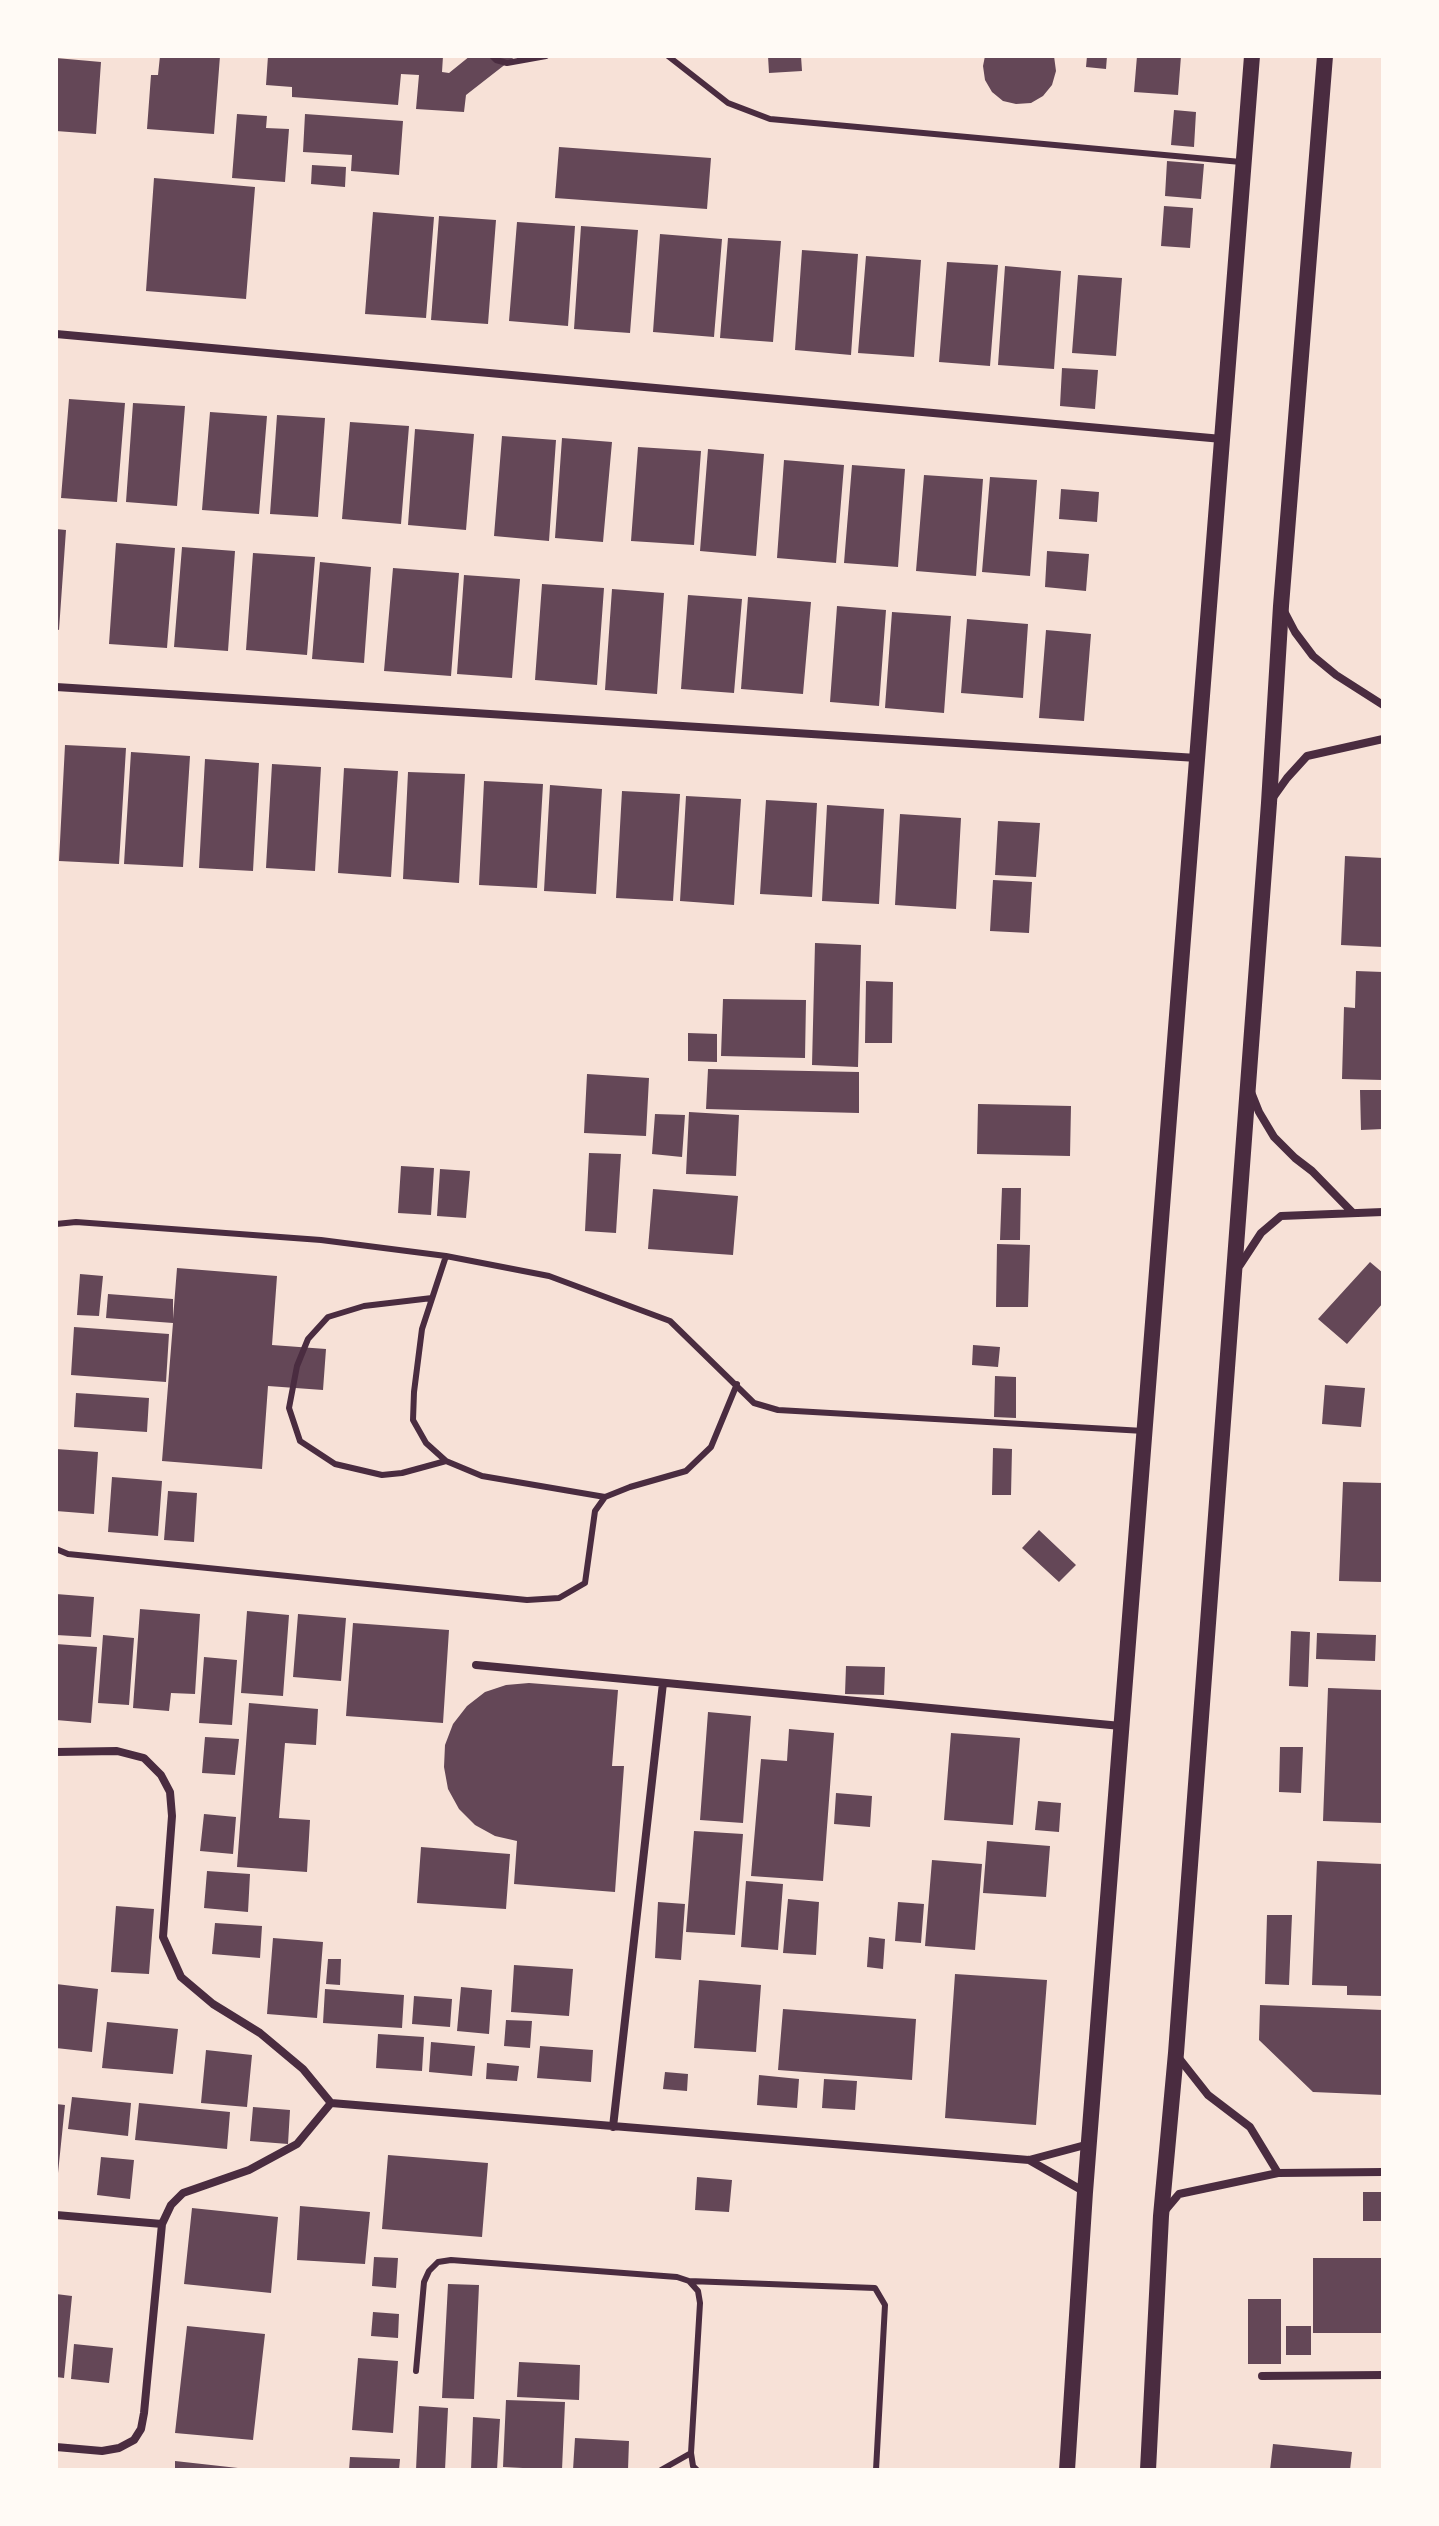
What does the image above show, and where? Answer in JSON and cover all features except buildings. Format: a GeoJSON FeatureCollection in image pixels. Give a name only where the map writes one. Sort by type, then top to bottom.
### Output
{"type":"FeatureCollection","features":[{"type":"Feature","properties":{"kind":"main road"},"geometry":{"type":"LineString","coordinates":[[1067,2470],[1085,2192],[1252,56]]}},
{"type":"Feature","properties":{"kind":"main road"},"geometry":{"type":"LineString","coordinates":[[1148,2470],[1161,2216],[1176,2053],[1281,606],[1325,56]]}},
{"type":"Feature","properties":{"kind":"street"},"geometry":{"type":"LineString","coordinates":[[56,334],[1222,439]]}},
{"type":"Feature","properties":{"kind":"street"},"geometry":{"type":"LineString","coordinates":[[1281,606],[1313,656],[1383,705]]}},
{"type":"Feature","properties":{"kind":"street"},"geometry":{"type":"LineString","coordinates":[[56,687],[1197,758]]}},
{"type":"Feature","properties":{"kind":"street"},"geometry":{"type":"LineString","coordinates":[[1269,803],[1307,756],[1383,739]]}},
{"type":"Feature","properties":{"kind":"street"},"geometry":{"type":"LineString","coordinates":[[1248,1085],[1274,1137],[1352,1212]]}},
{"type":"Feature","properties":{"kind":"street"},"geometry":{"type":"LineString","coordinates":[[1234,1277],[1245,1254],[1261,1233],[1281,1216],[1383,1212]]}},
{"type":"Feature","properties":{"kind":"street"},"geometry":{"type":"LineString","coordinates":[[476,1665],[1121,1726]]}},
{"type":"Feature","properties":{"kind":"street"},"geometry":{"type":"LineString","coordinates":[[613,2127],[663,1683]]}},
{"type":"Feature","properties":{"kind":"street"},"geometry":{"type":"LineString","coordinates":[[56,1752],[117,1751],[144,1758],[161,1775],[170,1792],[172,1816],[163,1937],[181,1977],[213,2004],[260,2033],[303,2069],[331,2103],[1029,2160],[1089,2144]]}},
{"type":"Feature","properties":{"kind":"street"},"geometry":{"type":"LineString","coordinates":[[1176,2053],[1208,2095],[1250,2127],[1278,2173]]}},
{"type":"Feature","properties":{"kind":"street"},"geometry":{"type":"LineString","coordinates":[[56,2447],[102,2451],[119,2448],[134,2440],[141,2429],[162,2224],[171,2205],[183,2193],[249,2170],[297,2144],[331,2103]]}},
{"type":"Feature","properties":{"kind":"street"},"geometry":{"type":"LineString","coordinates":[[1029,2160],[1085,2192]]}},
{"type":"Feature","properties":{"kind":"street"},"geometry":{"type":"LineString","coordinates":[[1161,2216],[1179,2194],[1278,2173],[1383,2172]]}},
{"type":"Feature","properties":{"kind":"street"},"geometry":{"type":"LineString","coordinates":[[56,2215],[162,2224]]}},
{"type":"Feature","properties":{"kind":"street"},"geometry":{"type":"LineString","coordinates":[[1262,2376],[1383,2375]]}},
{"type":"Feature","properties":{"kind":"lane"},"geometry":{"type":"LineString","coordinates":[[492,56],[507,63],[546,56]]}},
{"type":"Feature","properties":{"kind":"lane"},"geometry":{"type":"LineString","coordinates":[[668,56],[728,103],[770,119],[1244,162]]}},
{"type":"Feature","properties":{"kind":"lane"},"geometry":{"type":"LineString","coordinates":[[56,1224],[76,1222],[321,1240],[446,1256],[549,1276],[670,1321],[754,1403],[778,1410],[1144,1431]]}},
{"type":"Feature","properties":{"kind":"lane"},"geometry":{"type":"LineString","coordinates":[[446,1256],[422,1329],[413,1420],[426,1443],[446,1461],[482,1476],[605,1497],[686,1471],[711,1447],[737,1384]]}},
{"type":"Feature","properties":{"kind":"lane"},"geometry":{"type":"LineString","coordinates":[[432,1298],[364,1306],[328,1317],[308,1339],[297,1366],[289,1408],[300,1441],[335,1464],[382,1475],[446,1461]]}},
{"type":"Feature","properties":{"kind":"lane"},"geometry":{"type":"LineString","coordinates":[[56,1549],[68,1554],[527,1600],[559,1598],[585,1583],[595,1511],[605,1497]]}},
{"type":"Feature","properties":{"kind":"lane"},"geometry":{"type":"LineString","coordinates":[[416,2371],[424,2282],[438,2262],[451,2260],[677,2277],[689,2281],[875,2288],[885,2305],[876,2470]]}},
{"type":"Feature","properties":{"kind":"lane"},"geometry":{"type":"LineString","coordinates":[[689,2281],[698,2291],[700,2303],[691,2453],[693,2466],[697,2470]]}},
{"type":"Feature","properties":{"kind":"lane"},"geometry":{"type":"LineString","coordinates":[[661,2470],[691,2453]]}}]}
